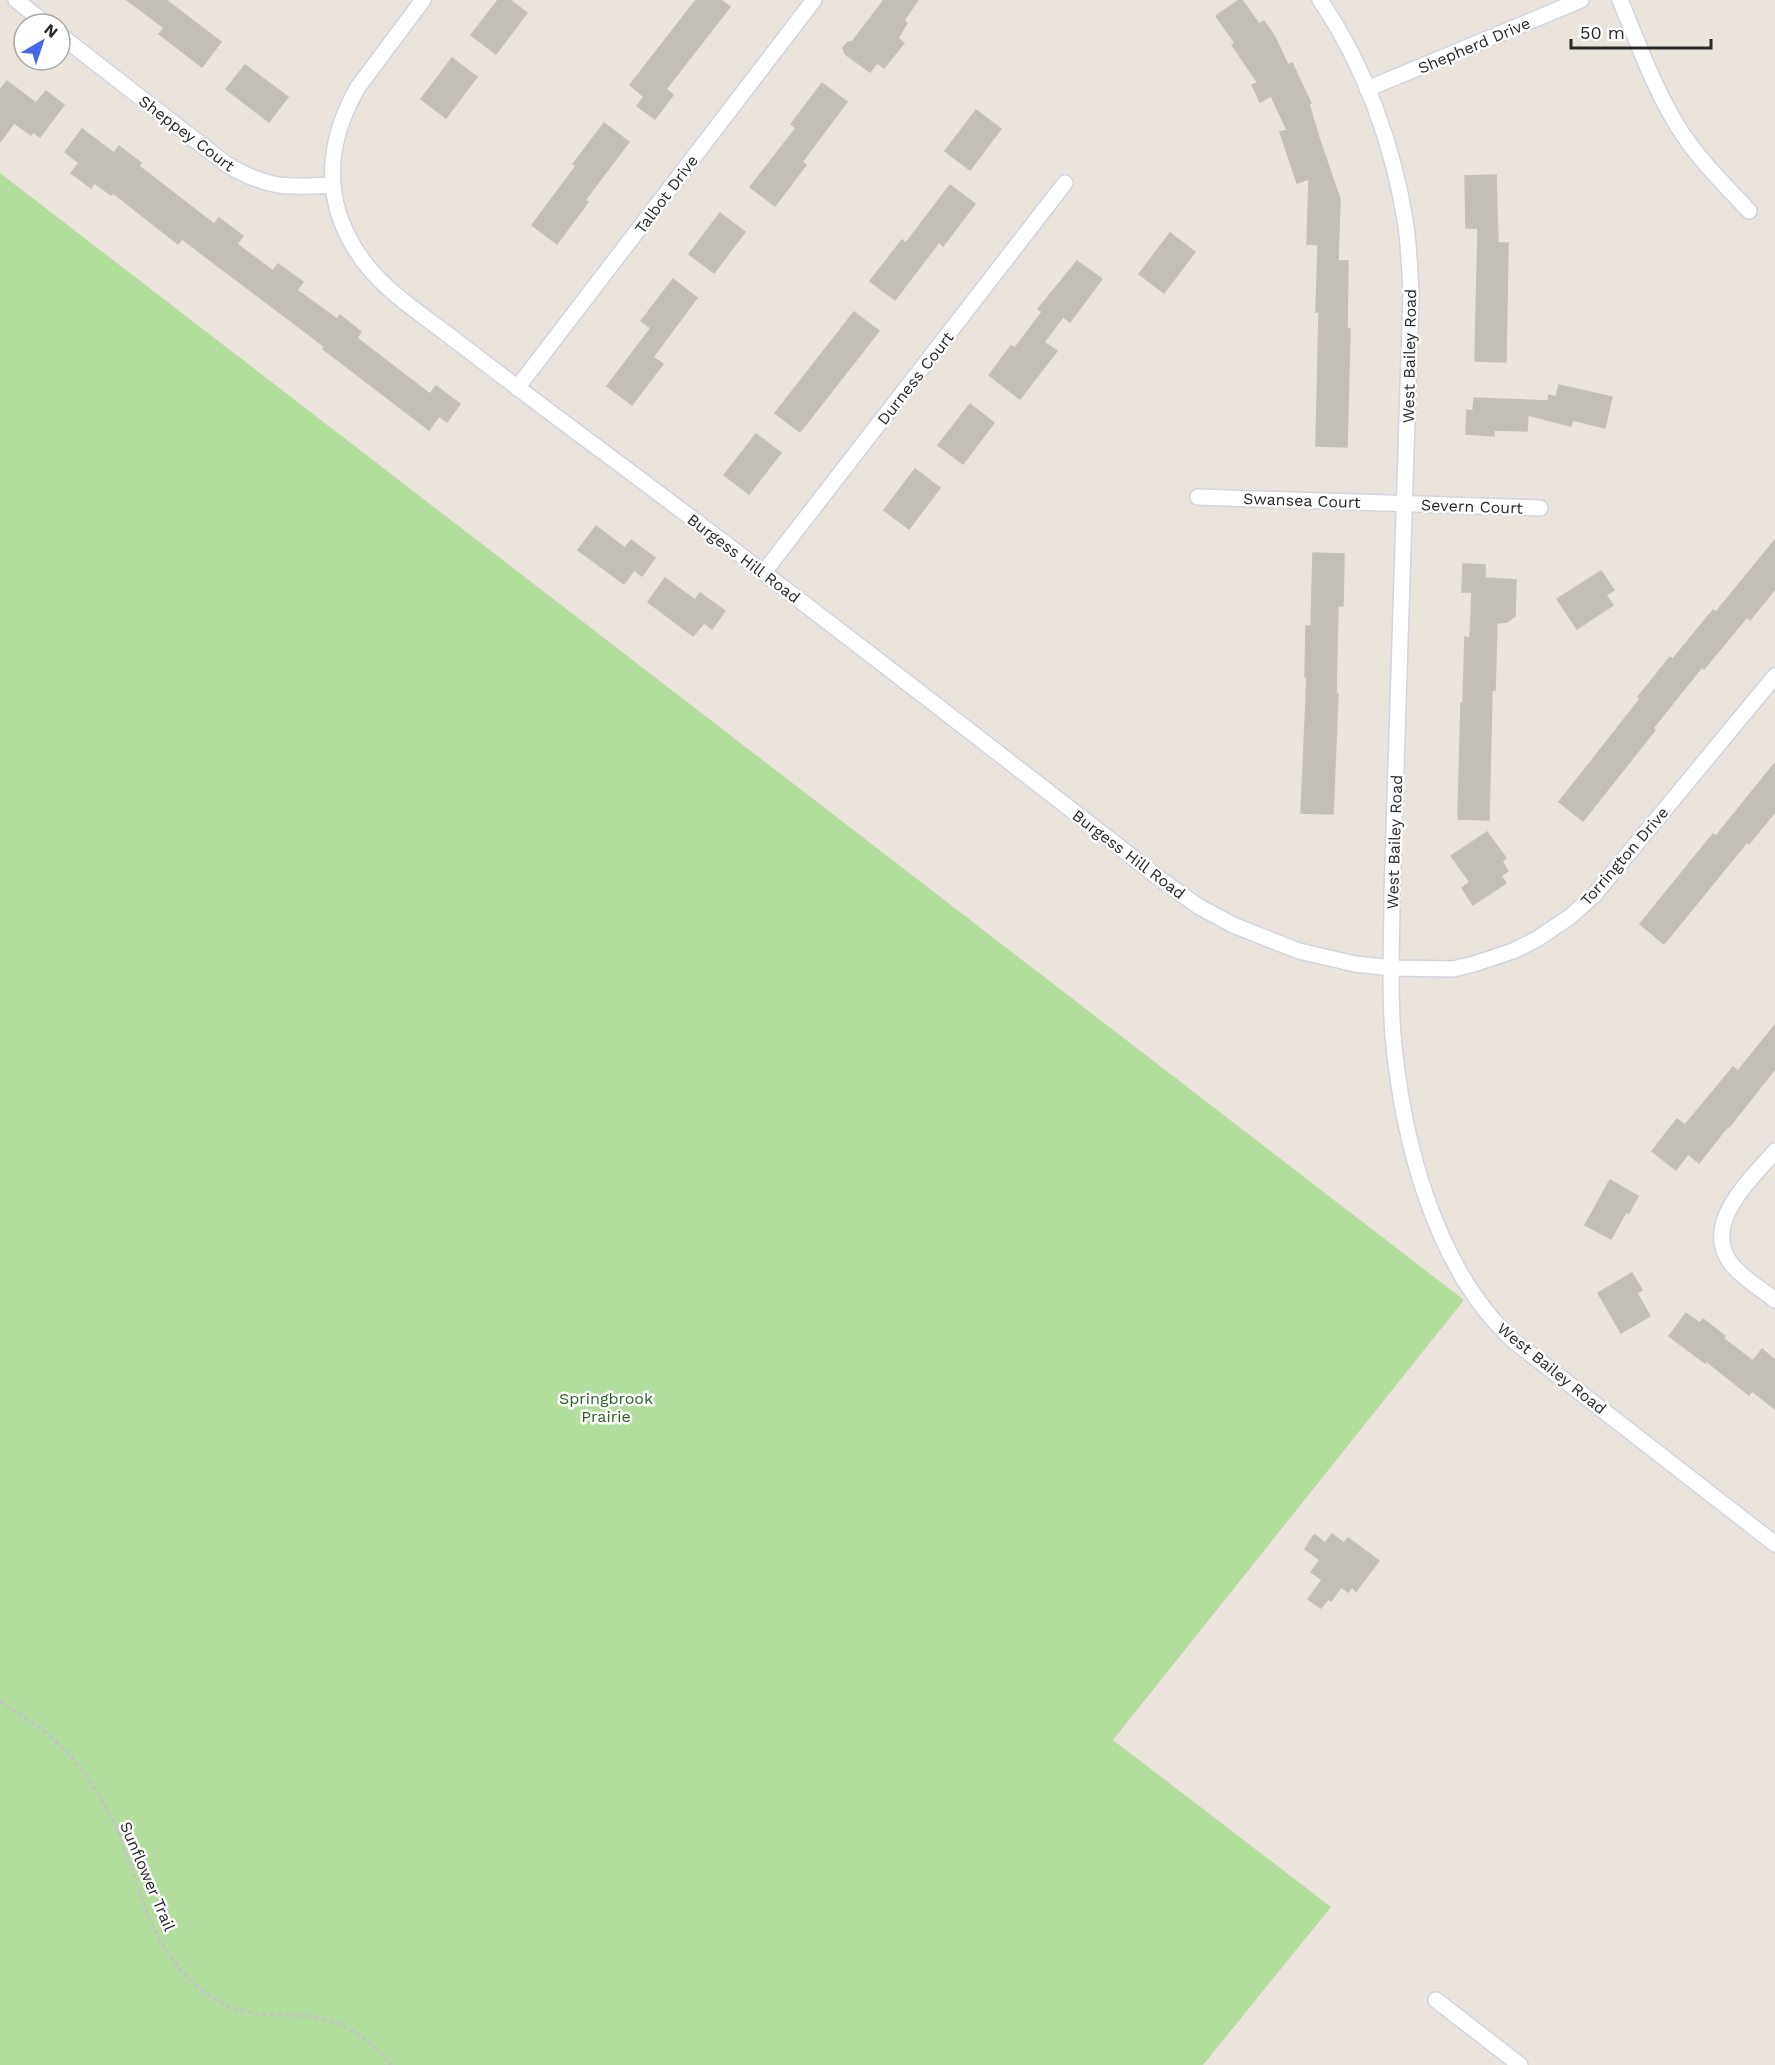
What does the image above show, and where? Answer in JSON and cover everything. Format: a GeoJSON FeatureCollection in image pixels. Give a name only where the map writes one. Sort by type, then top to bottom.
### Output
{"type":"FeatureCollection","features":[{"type":"Feature","properties":{"kind":"street"},"geometry":{"type":"LineString","coordinates":[[16,0],[31,12]]}},
{"type":"Feature","properties":{"kind":"street","name":"Burgess Hill Road"},"geometry":{"type":"LineString","coordinates":[[423,0],[349,102],[339,129],[332,165],[332,185],[346,231],[368,268],[391,291],[764,572],[1198,906],[1233,926],[1299,951],[1355,964],[1392,968]]}},
{"type":"Feature","properties":{"kind":"street","name":"Talbot Drive"},"geometry":{"type":"LineString","coordinates":[[517,388],[814,0]]}},
{"type":"Feature","properties":{"kind":"street","name":"West Bailey Road"},"geometry":{"type":"LineString","coordinates":[[1320,0],[1352,54],[1386,138],[1399,189],[1408,244],[1412,294],[1392,968],[1393,1034],[1407,1126],[1419,1171],[1435,1220],[1471,1290],[1496,1325],[1775,1544]]}},
{"type":"Feature","properties":{"kind":"street","name":"Shepherd Drive"},"geometry":{"type":"LineString","coordinates":[[1367,89],[1581,0]]}},
{"type":"Feature","properties":{"kind":"street"},"geometry":{"type":"LineString","coordinates":[[1620,0],[1666,107],[1680,131],[1699,156],[1749,211]]}},
{"type":"Feature","properties":{"kind":"street","name":"Sheppey Court"},"geometry":{"type":"LineString","coordinates":[[72,44],[226,164],[245,176],[290,188],[332,185]]}},
{"type":"Feature","properties":{"kind":"street","name":"Durness Court"},"geometry":{"type":"LineString","coordinates":[[764,572],[1065,183]]}},
{"type":"Feature","properties":{"kind":"street","name":"Swansea Court"},"geometry":{"type":"LineString","coordinates":[[1198,497],[1405,504]]}},
{"type":"Feature","properties":{"kind":"street","name":"Severn Court"},"geometry":{"type":"LineString","coordinates":[[1405,504],[1540,508]]}},
{"type":"Feature","properties":{"kind":"street","name":"Torrington Drive"},"geometry":{"type":"LineString","coordinates":[[1392,968],[1453,969],[1474,964],[1513,951],[1545,934],[1571,916],[1607,880],[1775,676]]}},
{"type":"Feature","properties":{"kind":"street"},"geometry":{"type":"LineString","coordinates":[[1775,1151],[1731,1206],[1721,1233],[1722,1248],[1733,1266],[1775,1300]]}},
{"type":"Feature","properties":{"kind":"street"},"geometry":{"type":"LineString","coordinates":[[1436,2000],[1520,2065]]}},
{"type":"Feature","properties":{"kind":"path","name":"Sunflower Trail"},"geometry":{"type":"LineString","coordinates":[[0,1701],[54,1739],[68,1752],[90,1783],[116,1829],[153,1924],[174,1961],[205,1993],[223,2004],[246,2012],[309,2016],[331,2021],[350,2029],[367,2041],[391,2065]]}},
{"type":"Feature","properties":{"kind":"green space","name":"Springbrook Prairie"},"geometry":{"type":"Polygon","coordinates":[[[0,173],[1464,1300],[1113,1740],[1331,1907],[1203,2065],[0,2065],[0,173]]]}},
{"type":"Feature","properties":{"kind":"building"},"geometry":{"type":"Polygon","coordinates":[[[127,0],[166,0],[221,42],[202,67],[159,34],[164,28],[127,0]]]}},
{"type":"Feature","properties":{"kind":"building"},"geometry":{"type":"Polygon","coordinates":[[[498,0],[510,0],[527,13],[496,54],[471,35],[498,0]]]}},
{"type":"Feature","properties":{"kind":"building"},"geometry":{"type":"Polygon","coordinates":[[[696,0],[721,0],[730,7],[666,89],[673,95],[655,119],[637,106],[644,97],[630,85],[696,0]]]}},
{"type":"Feature","properties":{"kind":"building"},"geometry":{"type":"Polygon","coordinates":[[[884,0],[918,0],[904,20],[907,23],[898,38],[904,43],[884,68],[877,63],[870,72],[845,54],[843,48],[848,42],[852,42],[884,0]]]}},
{"type":"Feature","properties":{"kind":"building"},"geometry":{"type":"Polygon","coordinates":[[[1242,0],[1259,24],[1264,21],[1275,37],[1288,65],[1292,63],[1311,103],[1309,104],[1319,138],[1340,199],[1338,261],[1348,261],[1347,329],[1350,329],[1347,447],[1316,446],[1318,245],[1307,244],[1309,179],[1297,183],[1280,132],[1287,130],[1271,96],[1260,102],[1252,85],[1258,83],[1232,45],[1235,43],[1216,16],[1242,0]]]}},
{"type":"Feature","properties":{"kind":"building"},"geometry":{"type":"Polygon","coordinates":[[[452,58],[477,77],[446,118],[421,99],[452,58]]]}},
{"type":"Feature","properties":{"kind":"building"},"geometry":{"type":"Polygon","coordinates":[[[245,65],[288,97],[269,122],[226,89],[245,65]]]}},
{"type":"Feature","properties":{"kind":"building"},"geometry":{"type":"Polygon","coordinates":[[[7,81],[36,103],[46,91],[64,105],[40,137],[33,132],[31,135],[14,123],[0,142],[0,90],[7,81]]]}},
{"type":"Feature","properties":{"kind":"building"},"geometry":{"type":"Polygon","coordinates":[[[822,83],[847,102],[802,162],[806,165],[775,206],[750,187],[796,128],[791,124],[822,83]]]}},
{"type":"Feature","properties":{"kind":"building"},"geometry":{"type":"Polygon","coordinates":[[[976,110],[1001,129],[970,170],[945,151],[976,110]]]}},
{"type":"Feature","properties":{"kind":"building"},"geometry":{"type":"Polygon","coordinates":[[[604,123],[629,142],[585,200],[588,202],[557,244],[532,225],[576,166],[573,164],[604,123]]]}},
{"type":"Feature","properties":{"kind":"building"},"geometry":{"type":"Polygon","coordinates":[[[82,129],[114,153],[119,146],[141,163],[139,166],[214,224],[219,218],[243,236],[237,244],[273,271],[278,264],[303,282],[297,290],[337,319],[340,315],[361,332],[357,338],[430,394],[436,386],[460,404],[447,422],[439,416],[429,430],[323,349],[325,347],[182,239],[178,244],[113,193],[111,195],[94,183],[91,188],[71,173],[79,163],[65,152],[82,129]]]}},
{"type":"Feature","properties":{"kind":"building"},"geometry":{"type":"Polygon","coordinates":[[[1496,175],[1498,243],[1508,243],[1506,362],[1475,361],[1478,228],[1466,228],[1465,176],[1496,175]]]}},
{"type":"Feature","properties":{"kind":"building"},"geometry":{"type":"Polygon","coordinates":[[[950,185],[975,204],[943,246],[939,242],[895,300],[870,281],[902,240],[906,243],[950,185]]]}},
{"type":"Feature","properties":{"kind":"building"},"geometry":{"type":"Polygon","coordinates":[[[720,213],[745,232],[714,273],[689,254],[720,213]]]}},
{"type":"Feature","properties":{"kind":"building"},"geometry":{"type":"Polygon","coordinates":[[[1170,233],[1195,252],[1164,293],[1139,274],[1170,233]]]}},
{"type":"Feature","properties":{"kind":"building"},"geometry":{"type":"Polygon","coordinates":[[[1077,261],[1102,279],[1070,322],[1063,317],[1044,342],[1057,351],[1020,399],[989,375],[1011,346],[1015,348],[1042,312],[1038,309],[1077,261]]]}},
{"type":"Feature","properties":{"kind":"building"},"geometry":{"type":"Polygon","coordinates":[[[673,279],[697,298],[653,357],[663,364],[632,405],[607,386],[651,328],[641,321],[673,279]]]}},
{"type":"Feature","properties":{"kind":"building"},"geometry":{"type":"Polygon","coordinates":[[[854,312],[879,331],[800,432],[775,413],[854,312]]]}},
{"type":"Feature","properties":{"kind":"building"},"geometry":{"type":"Polygon","coordinates":[[[1559,385],[1612,397],[1605,428],[1573,420],[1571,426],[1528,415],[1527,431],[1494,430],[1494,436],[1466,434],[1467,410],[1473,411],[1474,398],[1548,401],[1549,395],[1556,397],[1559,385]]]}},
{"type":"Feature","properties":{"kind":"building"},"geometry":{"type":"Polygon","coordinates":[[[970,404],[994,423],[963,464],[938,445],[970,404]]]}},
{"type":"Feature","properties":{"kind":"building"},"geometry":{"type":"Polygon","coordinates":[[[756,434],[781,453],[749,494],[724,475],[756,434]]]}},
{"type":"Feature","properties":{"kind":"building"},"geometry":{"type":"Polygon","coordinates":[[[915,469],[940,488],[909,529],[884,510],[915,469]]]}},
{"type":"Feature","properties":{"kind":"building"},"geometry":{"type":"Polygon","coordinates":[[[596,526],[625,548],[631,540],[655,558],[642,576],[634,570],[624,584],[578,550],[596,526]]]}},
{"type":"Feature","properties":{"kind":"building"},"geometry":{"type":"Polygon","coordinates":[[[1775,540],[1775,589],[1750,620],[1747,617],[1704,669],[1702,667],[1583,821],[1559,802],[1670,657],[1673,659],[1713,610],[1716,612],[1775,540]]]}},
{"type":"Feature","properties":{"kind":"building"},"geometry":{"type":"Polygon","coordinates":[[[1313,553],[1344,554],[1343,606],[1338,606],[1336,694],[1338,694],[1333,814],[1301,813],[1307,678],[1305,677],[1306,626],[1311,626],[1313,553]]]}},
{"type":"Feature","properties":{"kind":"building"},"geometry":{"type":"Polygon","coordinates":[[[1463,564],[1485,565],[1485,578],[1516,580],[1515,616],[1507,622],[1497,623],[1495,690],[1492,690],[1489,820],[1458,819],[1465,637],[1470,638],[1472,592],[1462,592],[1463,564]]]}},
{"type":"Feature","properties":{"kind":"building"},"geometry":{"type":"Polygon","coordinates":[[[1601,571],[1614,590],[1606,595],[1613,605],[1577,629],[1557,599],[1601,571]]]}},
{"type":"Feature","properties":{"kind":"building"},"geometry":{"type":"Polygon","coordinates":[[[665,578],[695,600],[700,593],[725,611],[712,629],[704,623],[693,636],[648,602],[665,578]]]}},
{"type":"Feature","properties":{"kind":"building"},"geometry":{"type":"Polygon","coordinates":[[[1775,763],[1775,812],[1749,844],[1747,842],[1664,944],[1640,924],[1713,834],[1716,836],[1775,763]]]}},
{"type":"Feature","properties":{"kind":"building"},"geometry":{"type":"Polygon","coordinates":[[[1487,832],[1506,858],[1502,861],[1508,871],[1501,876],[1506,883],[1473,905],[1462,888],[1470,882],[1451,856],[1487,832]]]}},
{"type":"Feature","properties":{"kind":"building"},"geometry":{"type":"Polygon","coordinates":[[[1775,1025],[1775,1069],[1699,1163],[1688,1154],[1676,1170],[1652,1151],[1677,1119],[1685,1125],[1733,1067],[1738,1071],[1775,1025]]]}},
{"type":"Feature","properties":{"kind":"building"},"geometry":{"type":"Polygon","coordinates":[[[1610,1180],[1638,1196],[1611,1239],[1585,1225],[1610,1180]]]}},
{"type":"Feature","properties":{"kind":"building"},"geometry":{"type":"Polygon","coordinates":[[[1632,1273],[1642,1290],[1637,1293],[1650,1316],[1621,1333],[1598,1293],[1632,1273]]]}},
{"type":"Feature","properties":{"kind":"building"},"geometry":{"type":"Polygon","coordinates":[[[1686,1313],[1700,1323],[1703,1319],[1753,1361],[1762,1349],[1775,1360],[1775,1409],[1752,1391],[1749,1395],[1706,1361],[1705,1363],[1669,1336],[1686,1313]]]}},
{"type":"Feature","properties":{"kind":"building"},"geometry":{"type":"Polygon","coordinates":[[[1332,1534],[1344,1543],[1348,1538],[1379,1561],[1356,1591],[1352,1587],[1348,1592],[1341,1587],[1331,1601],[1328,1599],[1321,1608],[1308,1599],[1322,1580],[1311,1572],[1320,1560],[1305,1549],[1313,1536],[1315,1535],[1325,1543],[1332,1534]]]}}]}
